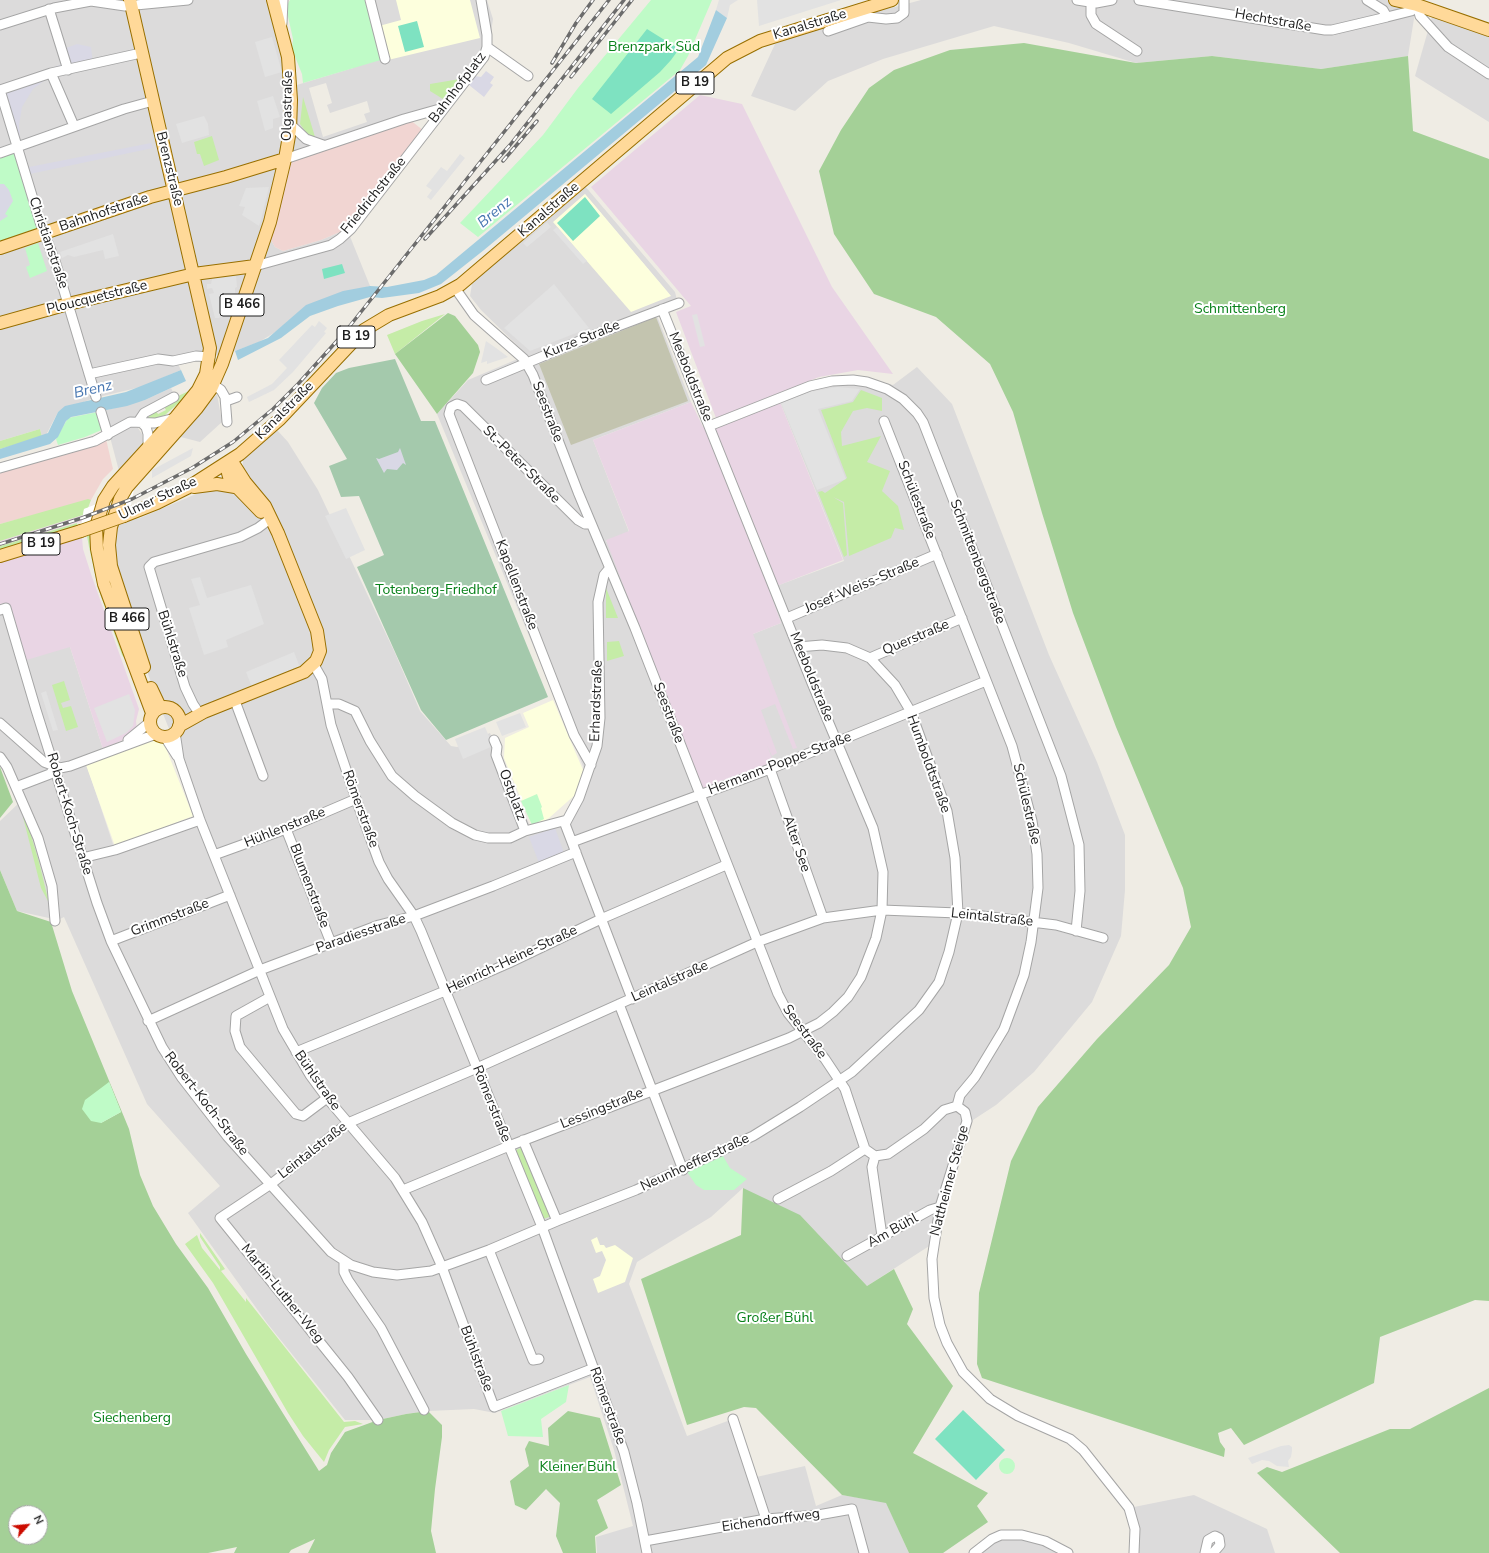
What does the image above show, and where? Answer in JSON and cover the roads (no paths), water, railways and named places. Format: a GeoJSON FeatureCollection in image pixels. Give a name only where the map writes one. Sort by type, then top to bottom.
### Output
{"type":"FeatureCollection","features":[{"type":"Feature","properties":{"kind":"main road","name":"Olgastraße"},"geometry":{"type":"LineString","coordinates":[[273,0],[282,29],[290,74],[290,124],[285,159]]}},
{"type":"Feature","properties":{"kind":"main road","name":"Kanalstraße"},"geometry":{"type":"LineString","coordinates":[[231,460],[280,419],[364,330],[389,314],[435,299],[455,288],[482,267],[692,86],[735,53],[772,37],[892,0]]}},
{"type":"Feature","properties":{"kind":"main road"},"geometry":{"type":"LineString","coordinates":[[1395,0],[1417,2],[1489,24]]}},
{"type":"Feature","properties":{"kind":"main road"},"geometry":{"type":"LineString","coordinates":[[1417,2],[1489,30]]}},
{"type":"Feature","properties":{"kind":"main road","name":"Brenzstraße"},"geometry":{"type":"LineString","coordinates":[[130,3],[209,337],[210,357]]}},
{"type":"Feature","properties":{"kind":"main road","name":"Bahnhofstraße"},"geometry":{"type":"LineString","coordinates":[[0,248],[174,190],[226,177],[285,159]]}},
{"type":"Feature","properties":{"kind":"main road","name":"B 466"},"geometry":{"type":"LineString","coordinates":[[154,714],[153,692],[116,587],[111,566],[109,545],[113,517],[123,493],[197,408],[214,385],[270,222],[285,159]]}},
{"type":"Feature","properties":{"kind":"main road","name":"Friedrichstraße"},"geometry":{"type":"LineString","coordinates":[[194,274],[255,266]]}},
{"type":"Feature","properties":{"kind":"main road","name":"Ploucquetstraße"},"geometry":{"type":"LineString","coordinates":[[0,323],[68,304],[194,274]]}},
{"type":"Feature","properties":{"kind":"main road","name":"B 466"},"geometry":{"type":"LineString","coordinates":[[170,728],[154,714],[104,584],[98,560],[96,539],[98,520],[107,496],[118,480],[176,417],[198,390],[206,374],[210,357]]}},
{"type":"Feature","properties":{"kind":"main road"},"geometry":{"type":"LineString","coordinates":[[231,460],[228,476],[235,487],[270,519]]}},
{"type":"Feature","properties":{"kind":"main road"},"geometry":{"type":"LineString","coordinates":[[170,728],[199,710],[234,701],[300,675],[314,665],[320,651],[318,631],[265,506],[245,482],[231,460]]}},
{"type":"Feature","properties":{"kind":"main road","name":"Ulmer Straße"},"geometry":{"type":"LineString","coordinates":[[0,556],[81,531],[157,503],[187,488],[231,460]]}},
{"type":"Feature","properties":{"kind":"main road"},"geometry":{"type":"LineString","coordinates":[[187,488],[217,484],[235,487]]}},
{"type":"Feature","properties":{"kind":"main road"},"geometry":{"type":"LineString","coordinates":[[154,714],[170,708],[170,728]]}},
{"type":"Feature","properties":{"kind":"street"},"geometry":{"type":"LineString","coordinates":[[0,25],[52,6],[91,1],[130,3],[188,0]]}},
{"type":"Feature","properties":{"kind":"street","name":"Olgastraße"},"geometry":{"type":"LineString","coordinates":[[282,29],[283,0]]}},
{"type":"Feature","properties":{"kind":"street"},"geometry":{"type":"LineString","coordinates":[[370,0],[385,60]]}},
{"type":"Feature","properties":{"kind":"street"},"geometry":{"type":"LineString","coordinates":[[481,0],[487,26],[487,47]]}},
{"type":"Feature","properties":{"kind":"street","name":"Kanalstraße"},"geometry":{"type":"LineString","coordinates":[[828,31],[868,17],[886,19],[897,18],[904,13],[904,0]]}},
{"type":"Feature","properties":{"kind":"street"},"geometry":{"type":"LineString","coordinates":[[1077,0],[1099,3],[1112,0]]}},
{"type":"Feature","properties":{"kind":"street","name":"Hechtstraße"},"geometry":{"type":"LineString","coordinates":[[1139,0],[1159,1],[1325,30],[1411,11],[1417,2]]}},
{"type":"Feature","properties":{"kind":"street"},"geometry":{"type":"LineString","coordinates":[[1367,0],[1383,10],[1388,17]]}},
{"type":"Feature","properties":{"kind":"street"},"geometry":{"type":"LineString","coordinates":[[1091,2],[1091,15],[1096,24],[1137,51]]}},
{"type":"Feature","properties":{"kind":"street"},"geometry":{"type":"LineString","coordinates":[[1417,2],[1420,16],[1448,47],[1489,74]]}},
{"type":"Feature","properties":{"kind":"street"},"geometry":{"type":"LineString","coordinates":[[52,6],[68,70]]}},
{"type":"Feature","properties":{"kind":"street","name":"Bahnhofplatz"},"geometry":{"type":"LineString","coordinates":[[412,148],[484,57],[487,47],[528,76]]}},
{"type":"Feature","properties":{"kind":"street"},"geometry":{"type":"LineString","coordinates":[[0,90],[51,73],[142,53]]}},
{"type":"Feature","properties":{"kind":"street"},"geometry":{"type":"LineString","coordinates":[[51,73],[74,126]]}},
{"type":"Feature","properties":{"kind":"street","name":"Christianstraße"},"geometry":{"type":"LineString","coordinates":[[0,90],[18,146],[36,211],[45,233],[68,304],[96,397]]}},
{"type":"Feature","properties":{"kind":"street"},"geometry":{"type":"LineString","coordinates":[[0,153],[74,126],[153,101]]}},
{"type":"Feature","properties":{"kind":"street","name":"Bahnhofstraße"},"geometry":{"type":"LineString","coordinates":[[285,159],[323,145],[443,108]]}},
{"type":"Feature","properties":{"kind":"street"},"geometry":{"type":"LineString","coordinates":[[415,116],[428,128]]}},
{"type":"Feature","properties":{"kind":"street"},"geometry":{"type":"LineString","coordinates":[[290,124],[306,140],[323,145]]}},
{"type":"Feature","properties":{"kind":"street","name":"Friedrichstraße"},"geometry":{"type":"LineString","coordinates":[[255,266],[331,245],[347,232],[412,148]]}},
{"type":"Feature","properties":{"kind":"street","name":"Seestraße"},"geometry":{"type":"LineString","coordinates":[[455,288],[474,315],[518,352],[527,363],[533,375],[590,524],[635,628],[726,865],[782,1003],[840,1080],[848,1097],[857,1131],[865,1149]]}},
{"type":"Feature","properties":{"kind":"street","name":"Kurze Straße"},"geometry":{"type":"LineString","coordinates":[[486,380],[679,303]]}},
{"type":"Feature","properties":{"kind":"street","name":"Meeboldstraße"},"geometry":{"type":"LineString","coordinates":[[662,309],[798,647],[873,828],[883,872],[882,910],[874,945],[861,977],[848,997],[833,1012],[802,1031]]}},
{"type":"Feature","properties":{"kind":"street"},"geometry":{"type":"LineString","coordinates":[[89,374],[158,359],[173,361],[196,356],[210,357]]}},
{"type":"Feature","properties":{"kind":"street","name":"Schmittenbergstraße"},"geometry":{"type":"LineString","coordinates":[[709,426],[810,386],[832,381],[853,380],[867,382],[887,389],[903,398],[917,413],[923,422],[1061,776],[1079,845],[1080,891],[1076,931]]}},
{"type":"Feature","properties":{"kind":"street"},"geometry":{"type":"LineString","coordinates":[[214,385],[221,390],[226,401],[227,422]]}},
{"type":"Feature","properties":{"kind":"street"},"geometry":{"type":"LineString","coordinates":[[148,448],[148,430],[143,422],[144,413],[174,397]]}},
{"type":"Feature","properties":{"kind":"street"},"geometry":{"type":"LineString","coordinates":[[226,401],[237,397]]}},
{"type":"Feature","properties":{"kind":"street","name":"St.-Peter-Straße"},"geometry":{"type":"LineString","coordinates":[[453,405],[459,404],[463,406],[578,520],[585,524],[590,524]]}},
{"type":"Feature","properties":{"kind":"street","name":"Kapellenstraße"},"geometry":{"type":"LineString","coordinates":[[453,405],[449,414],[574,735],[591,764]]}},
{"type":"Feature","properties":{"kind":"street"},"geometry":{"type":"LineString","coordinates":[[101,412],[108,435]]}},
{"type":"Feature","properties":{"kind":"street"},"geometry":{"type":"LineString","coordinates":[[0,468],[95,441],[128,423],[176,417]]}},
{"type":"Feature","properties":{"kind":"street","name":"Schülestraße"},"geometry":{"type":"LineString","coordinates":[[884,421],[1012,746],[1032,821],[1038,888],[1034,922],[1024,975],[1004,1029],[975,1077],[960,1095],[957,1106]]}},
{"type":"Feature","properties":{"kind":"street"},"geometry":{"type":"LineString","coordinates":[[143,422],[156,429],[161,448]]}},
{"type":"Feature","properties":{"kind":"street","name":"Bühlstraße"},"geometry":{"type":"LineString","coordinates":[[199,710],[185,687],[149,567],[154,562],[240,537],[258,528],[270,519]]}},
{"type":"Feature","properties":{"kind":"street","name":"Josef-Weiss-Straße"},"geometry":{"type":"LineString","coordinates":[[787,618],[937,554]]}},
{"type":"Feature","properties":{"kind":"street","name":"Erhardstraße"},"geometry":{"type":"LineString","coordinates":[[567,820],[579,798],[597,746],[600,718],[598,602],[604,575],[609,569]]}},
{"type":"Feature","properties":{"kind":"street","name":"Robert-Koch-Straße"},"geometry":{"type":"LineString","coordinates":[[3,609],[55,767],[82,858],[111,941],[148,1021],[162,1047],[182,1078],[227,1136],[327,1248],[344,1262],[368,1270],[397,1275],[421,1273],[489,1250],[542,1227]]}},
{"type":"Feature","properties":{"kind":"street","name":"Querstraße"},"geometry":{"type":"LineString","coordinates":[[870,658],[962,618]]}},
{"type":"Feature","properties":{"kind":"street","name":"Humboldtstraße"},"geometry":{"type":"LineString","coordinates":[[798,647],[822,645],[847,648],[870,658],[895,686],[911,712],[947,811],[955,858],[958,913],[949,952],[939,982],[919,1010],[868,1059],[840,1080]]}},
{"type":"Feature","properties":{"kind":"street","name":"Römerstraße"},"geometry":{"type":"LineString","coordinates":[[314,665],[322,679],[331,725],[356,799],[386,875],[414,916],[542,1227],[624,1452],[647,1553]]}},
{"type":"Feature","properties":{"kind":"street","name":"Hermann-Poppe-Straße"},"geometry":{"type":"LineString","coordinates":[[572,842],[770,770],[986,681]]}},
{"type":"Feature","properties":{"kind":"street"},"geometry":{"type":"LineString","coordinates":[[234,701],[263,776]]}},
{"type":"Feature","properties":{"kind":"street"},"geometry":{"type":"LineString","coordinates":[[327,704],[339,704],[355,711],[370,741],[392,776],[415,796],[452,823],[475,835],[488,838],[510,838],[526,831]]}},
{"type":"Feature","properties":{"kind":"street"},"geometry":{"type":"LineString","coordinates":[[118,747],[154,714]]}},
{"type":"Feature","properties":{"kind":"street"},"geometry":{"type":"LineString","coordinates":[[0,723],[41,759],[55,767],[70,766],[170,728]]}},
{"type":"Feature","properties":{"kind":"street","name":"Bühlstraße"},"geometry":{"type":"LineString","coordinates":[[170,728],[200,820],[283,1029],[296,1052],[327,1098],[403,1190],[422,1222],[442,1267],[494,1407],[594,1368]]}},
{"type":"Feature","properties":{"kind":"street","name":"Ostplatz"},"geometry":{"type":"LineString","coordinates":[[494,740],[497,747],[496,755],[526,831],[567,820]]}},
{"type":"Feature","properties":{"kind":"street"},"geometry":{"type":"LineString","coordinates":[[0,756],[16,787],[44,855],[52,886],[55,921]]}},
{"type":"Feature","properties":{"kind":"street"},"geometry":{"type":"LineString","coordinates":[[16,787],[50,774],[55,767]]}},
{"type":"Feature","properties":{"kind":"street","name":"Alter See"},"geometry":{"type":"LineString","coordinates":[[770,770],[823,918]]}},
{"type":"Feature","properties":{"kind":"street","name":"Hühlenstraße"},"geometry":{"type":"LineString","coordinates":[[214,855],[286,829],[356,799]]}},
{"type":"Feature","properties":{"kind":"street"},"geometry":{"type":"LineString","coordinates":[[82,858],[115,850],[200,820]]}},
{"type":"Feature","properties":{"kind":"street"},"geometry":{"type":"LineString","coordinates":[[567,820],[565,824],[632,999]]}},
{"type":"Feature","properties":{"kind":"street","name":"Blumenstraße"},"geometry":{"type":"LineString","coordinates":[[286,829],[331,943]]}},
{"type":"Feature","properties":{"kind":"street","name":"Paradiesstraße"},"geometry":{"type":"LineString","coordinates":[[148,1021],[260,970],[379,925],[414,916],[576,852]]}},
{"type":"Feature","properties":{"kind":"street","name":"Heinrich-Heine-Straße"},"geometry":{"type":"LineString","coordinates":[[296,1052],[445,991],[509,963],[601,919],[726,865]]}},
{"type":"Feature","properties":{"kind":"street","name":"Grimmstraße"},"geometry":{"type":"LineString","coordinates":[[111,941],[230,895]]}},
{"type":"Feature","properties":{"kind":"street","name":"Leintalstraße"},"geometry":{"type":"LineString","coordinates":[[271,1184],[348,1122],[477,1068],[757,942],[823,918],[882,910],[958,913],[1034,922],[1103,938]]}},
{"type":"Feature","properties":{"kind":"street"},"geometry":{"type":"LineString","coordinates":[[270,997],[236,1016],[235,1031],[240,1047],[296,1114],[303,1116],[327,1098]]}},
{"type":"Feature","properties":{"kind":"street"},"geometry":{"type":"LineString","coordinates":[[619,1004],[683,1170]]}},
{"type":"Feature","properties":{"kind":"street","name":"Lessingstraße"},"geometry":{"type":"LineString","coordinates":[[403,1190],[523,1140],[652,1089],[789,1038],[802,1031]]}},
{"type":"Feature","properties":{"kind":"street","name":"Neunhoefferstraße"},"geometry":{"type":"LineString","coordinates":[[542,1227],[683,1170],[753,1136],[840,1080]]}},
{"type":"Feature","properties":{"kind":"street"},"geometry":{"type":"LineString","coordinates":[[778,1199],[831,1171],[865,1149],[874,1156],[884,1156],[924,1129],[944,1110],[957,1106]]}},
{"type":"Feature","properties":{"kind":"street","name":"Nattheimer Steige"},"geometry":{"type":"LineString","coordinates":[[957,1106],[965,1112],[968,1121],[940,1207],[934,1241],[932,1281],[940,1325],[954,1358],[963,1372],[990,1399],[1018,1416],[1070,1439],[1083,1450],[1129,1508],[1135,1529],[1134,1553]]}},
{"type":"Feature","properties":{"kind":"street","name":"Römerstraße"},"geometry":{"type":"LineString","coordinates":[[523,1140],[556,1221]]}},
{"type":"Feature","properties":{"kind":"street"},"geometry":{"type":"LineString","coordinates":[[874,1156],[872,1167],[882,1236]]}},
{"type":"Feature","properties":{"kind":"street","name":"Martin-Luther-Weg"},"geometry":{"type":"LineString","coordinates":[[271,1184],[220,1218],[348,1377],[378,1420]]}},
{"type":"Feature","properties":{"kind":"street","name":"Am Bühl"},"geometry":{"type":"LineString","coordinates":[[847,1256],[930,1210],[940,1207]]}},
{"type":"Feature","properties":{"kind":"street"},"geometry":{"type":"LineString","coordinates":[[489,1250],[533,1360],[539,1359]]}},
{"type":"Feature","properties":{"kind":"street"},"geometry":{"type":"LineString","coordinates":[[344,1262],[344,1272],[348,1280],[381,1328],[424,1410]]}},
{"type":"Feature","properties":{"kind":"street"},"geometry":{"type":"LineString","coordinates":[[733,1419],[766,1519]]}},
{"type":"Feature","properties":{"kind":"street","name":"Eichendorffweg"},"geometry":{"type":"LineString","coordinates":[[645,1541],[766,1519],[818,1515],[852,1509],[864,1553]]}},
{"type":"Feature","properties":{"kind":"street"},"geometry":{"type":"LineString","coordinates":[[974,1553],[992,1538],[1001,1535],[1022,1535],[1044,1541],[1068,1553]]}},
{"type":"Feature","properties":{"kind":"street"},"geometry":{"type":"LineString","coordinates":[[1205,1553],[1208,1540],[1215,1536],[1219,1538],[1220,1545],[1213,1553]]}},
{"type":"Feature","properties":{"kind":"water"},"geometry":{"type":"Polygon","coordinates":[[[716,10],[727,18],[706,65],[441,284],[419,293],[382,298],[370,297],[310,316],[281,338],[238,360],[235,351],[268,338],[306,305],[343,291],[370,286],[387,287],[424,280],[436,275],[698,57],[716,10]]]}},
{"type":"Feature","properties":{"kind":"water"},"geometry":{"type":"Polygon","coordinates":[[[181,370],[186,381],[145,400],[127,406],[71,417],[66,421],[58,437],[50,444],[0,459],[0,449],[48,433],[58,412],[65,406],[126,392],[181,370]]]}},
{"type":"Feature","properties":{"kind":"railway"},"geometry":{"type":"LineString","coordinates":[[552,63],[576,23],[593,0]]}},
{"type":"Feature","properties":{"kind":"railway"},"geometry":{"type":"LineString","coordinates":[[0,544],[82,518],[132,499],[192,468],[233,442],[273,409],[345,332],[609,0]]}},
{"type":"Feature","properties":{"kind":"railway"},"geometry":{"type":"LineString","coordinates":[[425,239],[510,145],[624,0]]}},
{"type":"Feature","properties":{"kind":"railway"},"geometry":{"type":"LineString","coordinates":[[571,77],[632,0]]}},
{"type":"Feature","properties":{"kind":"railway"},"geometry":{"type":"LineString","coordinates":[[503,161],[537,121]]}},
{"type":"Feature","properties":{"kind":"park label","name":"Brenzpark Süd"},"geometry":{"type":"Point","coordinates":[654,48]}},
{"type":"Feature","properties":{"kind":"park label","name":"Schmittenberg"},"geometry":{"type":"Point","coordinates":[1240,310]}},
{"type":"Feature","properties":{"kind":"park label","name":"Totenberg-Friedhof"},"geometry":{"type":"Point","coordinates":[436,591]}},
{"type":"Feature","properties":{"kind":"park label","name":"Großer Bühl"},"geometry":{"type":"Point","coordinates":[775,1319]}},
{"type":"Feature","properties":{"kind":"park label","name":"Siechenberg"},"geometry":{"type":"Point","coordinates":[132,1419]}},
{"type":"Feature","properties":{"kind":"park label","name":"Kleiner Bühl"},"geometry":{"type":"Point","coordinates":[578,1468]}},
{"type":"Feature","properties":{"kind":"water label","name":"Brenz"},"geometry":{"type":"Point","coordinates":[495,213]}},
{"type":"Feature","properties":{"kind":"water label","name":"Brenz"},"geometry":{"type":"Point","coordinates":[93,390]}}]}
